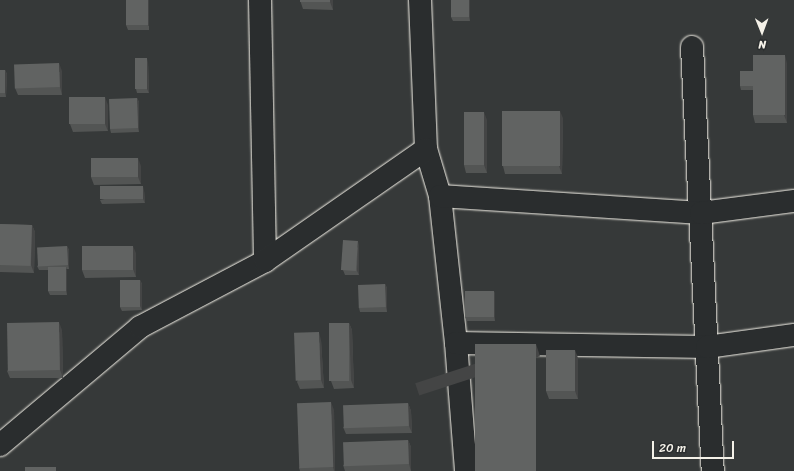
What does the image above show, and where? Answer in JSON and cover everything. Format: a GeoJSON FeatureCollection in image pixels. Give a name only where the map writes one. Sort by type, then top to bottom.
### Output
{"type":"FeatureCollection","features":[{"type":"Feature","properties":{"kind":"street"},"geometry":{"type":"LineString","coordinates":[[260,0],[265,261]]}},
{"type":"Feature","properties":{"kind":"street"},"geometry":{"type":"LineString","coordinates":[[420,0],[426,149],[440,196],[456,342],[466,471]]}},
{"type":"Feature","properties":{"kind":"street"},"geometry":{"type":"LineString","coordinates":[[692,47],[713,471]]}},
{"type":"Feature","properties":{"kind":"street"},"geometry":{"type":"LineString","coordinates":[[0,445],[140,327],[265,261],[426,149]]}},
{"type":"Feature","properties":{"kind":"street"},"geometry":{"type":"LineString","coordinates":[[440,196],[700,212],[794,201]]}},
{"type":"Feature","properties":{"kind":"street"},"geometry":{"type":"LineString","coordinates":[[456,342],[707,347],[794,335]]}},
{"type":"Feature","properties":{"kind":"building"},"geometry":{"type":"Polygon","coordinates":[[[126,0],[148,0],[148,25],[126,25],[126,0]]]}},
{"type":"Feature","properties":{"kind":"building"},"geometry":{"type":"Polygon","coordinates":[[[300,0],[330,0],[330,2],[300,2],[300,0]]]}},
{"type":"Feature","properties":{"kind":"building"},"geometry":{"type":"Polygon","coordinates":[[[451,0],[469,0],[469,17],[451,17],[451,0]]]}},
{"type":"Feature","properties":{"kind":"building"},"geometry":{"type":"Polygon","coordinates":[[[753,55],[785,55],[785,115],[753,115],[753,55]]]}},
{"type":"Feature","properties":{"kind":"building"},"geometry":{"type":"Polygon","coordinates":[[[135,58],[147,58],[147,89],[135,89],[135,58]]]}},
{"type":"Feature","properties":{"kind":"building"},"geometry":{"type":"Polygon","coordinates":[[[59,63],[60,87],[15,89],[14,65],[59,63]]]}},
{"type":"Feature","properties":{"kind":"building"},"geometry":{"type":"Polygon","coordinates":[[[0,70],[5,70],[5,93],[0,93],[0,70]]]}},
{"type":"Feature","properties":{"kind":"building"},"geometry":{"type":"Polygon","coordinates":[[[740,71],[753,71],[753,86],[740,86],[740,71]]]}},
{"type":"Feature","properties":{"kind":"building"},"geometry":{"type":"Polygon","coordinates":[[[69,97],[105,97],[105,124],[69,124],[69,97]]]}},
{"type":"Feature","properties":{"kind":"building"},"geometry":{"type":"Polygon","coordinates":[[[137,98],[138,128],[110,129],[109,99],[137,98]]]}},
{"type":"Feature","properties":{"kind":"building"},"geometry":{"type":"Polygon","coordinates":[[[502,111],[560,111],[560,166],[502,166],[502,111]]]}},
{"type":"Feature","properties":{"kind":"building"},"geometry":{"type":"Polygon","coordinates":[[[464,112],[484,112],[484,165],[464,165],[464,112]]]}},
{"type":"Feature","properties":{"kind":"building"},"geometry":{"type":"Polygon","coordinates":[[[91,158],[138,158],[138,177],[91,177],[91,158]]]}},
{"type":"Feature","properties":{"kind":"building"},"geometry":{"type":"Polygon","coordinates":[[[100,186],[143,186],[143,199],[100,199],[100,186]]]}},
{"type":"Feature","properties":{"kind":"building"},"geometry":{"type":"Polygon","coordinates":[[[0,224],[32,225],[31,266],[0,265],[0,224]]]}},
{"type":"Feature","properties":{"kind":"building"},"geometry":{"type":"Polygon","coordinates":[[[343,240],[358,241],[356,271],[341,270],[343,240]]]}},
{"type":"Feature","properties":{"kind":"building"},"geometry":{"type":"Polygon","coordinates":[[[67,246],[68,265],[38,267],[37,248],[67,246]]]}},
{"type":"Feature","properties":{"kind":"building"},"geometry":{"type":"Polygon","coordinates":[[[82,246],[133,246],[133,270],[82,270],[82,246]]]}},
{"type":"Feature","properties":{"kind":"building"},"geometry":{"type":"Polygon","coordinates":[[[48,267],[66,267],[66,291],[48,291],[48,267]]]}},
{"type":"Feature","properties":{"kind":"building"},"geometry":{"type":"Polygon","coordinates":[[[120,280],[140,280],[140,307],[120,307],[120,280]]]}},
{"type":"Feature","properties":{"kind":"building"},"geometry":{"type":"Polygon","coordinates":[[[385,284],[386,307],[359,308],[358,285],[385,284]]]}},
{"type":"Feature","properties":{"kind":"building"},"geometry":{"type":"Polygon","coordinates":[[[465,291],[494,291],[494,317],[465,317],[465,291]]]}},
{"type":"Feature","properties":{"kind":"building"},"geometry":{"type":"Polygon","coordinates":[[[59,322],[60,370],[8,371],[7,323],[59,322]]]}},
{"type":"Feature","properties":{"kind":"building"},"geometry":{"type":"Polygon","coordinates":[[[329,323],[349,323],[349,381],[329,381],[329,323]]]}},
{"type":"Feature","properties":{"kind":"building"},"geometry":{"type":"Polygon","coordinates":[[[319,332],[321,380],[296,381],[294,333],[319,332]]]}},
{"type":"Feature","properties":{"kind":"building"},"geometry":{"type":"Polygon","coordinates":[[[475,344],[536,344],[536,471],[475,471],[475,344]]]}},
{"type":"Feature","properties":{"kind":"building"},"geometry":{"type":"Polygon","coordinates":[[[546,350],[575,350],[575,391],[546,391],[546,350]]]}},
{"type":"Feature","properties":{"kind":"building"},"geometry":{"type":"Polygon","coordinates":[[[331,402],[333,467],[299,468],[297,403],[331,402]]]}},
{"type":"Feature","properties":{"kind":"building"},"geometry":{"type":"Polygon","coordinates":[[[408,403],[409,426],[344,428],[343,405],[408,403]]]}},
{"type":"Feature","properties":{"kind":"building"},"geometry":{"type":"Polygon","coordinates":[[[408,440],[409,464],[344,466],[343,442],[408,440]]]}},
{"type":"Feature","properties":{"kind":"building"},"geometry":{"type":"Polygon","coordinates":[[[25,467],[56,467],[56,471],[25,471],[25,467]]]}}]}
